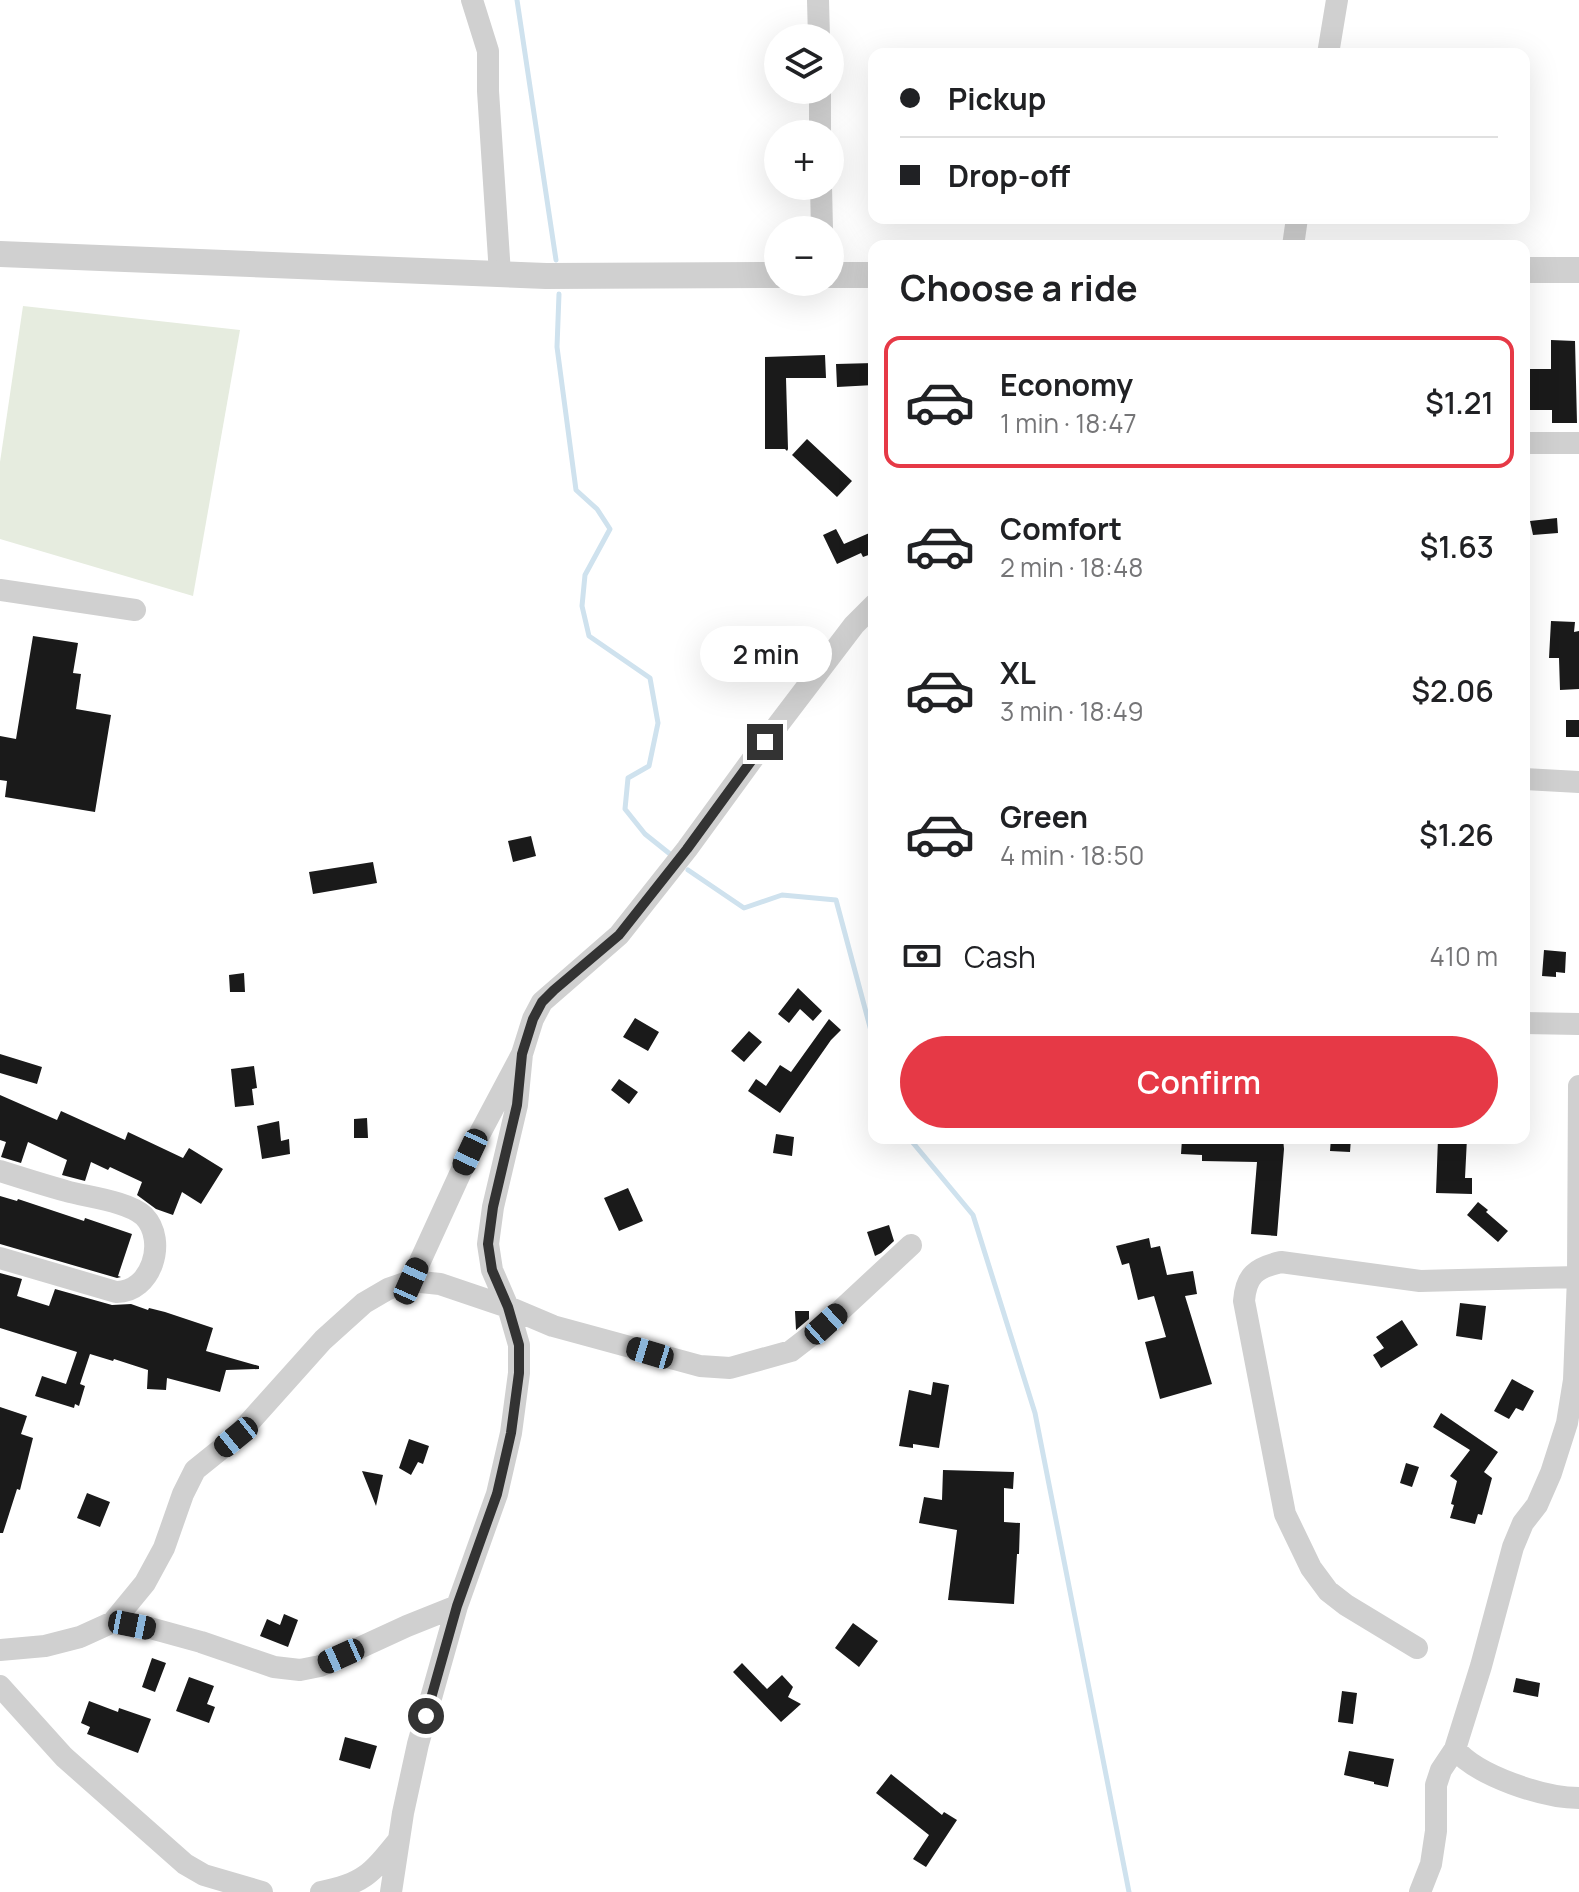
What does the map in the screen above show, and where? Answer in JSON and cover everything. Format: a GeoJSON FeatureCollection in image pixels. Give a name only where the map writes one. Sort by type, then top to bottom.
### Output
{"type":"FeatureCollection","features":[{"type":"Feature","properties":{"kind":"street"},"geometry":{"type":"LineString","coordinates":[[472,0],[488,51],[500,274]]}},
{"type":"Feature","properties":{"kind":"street"},"geometry":{"type":"LineString","coordinates":[[818,0],[819,24]]}},
{"type":"Feature","properties":{"kind":"street"},"geometry":{"type":"LineString","coordinates":[[1329,48],[1337,0]]}},
{"type":"Feature","properties":{"kind":"street"},"geometry":{"type":"LineString","coordinates":[[0,254],[546,276],[764,275]]}},
{"type":"Feature","properties":{"kind":"street"},"geometry":{"type":"LineString","coordinates":[[1530,270],[1579,270]]}},
{"type":"Feature","properties":{"kind":"street"},"geometry":{"type":"LineString","coordinates":[[844,275],[868,275]]}},
{"type":"Feature","properties":{"kind":"street"},"geometry":{"type":"LineString","coordinates":[[1530,443],[1579,443]]}},
{"type":"Feature","properties":{"kind":"street"},"geometry":{"type":"LineString","coordinates":[[0,590],[135,610]]}},
{"type":"Feature","properties":{"kind":"street"},"geometry":{"type":"LineString","coordinates":[[411,1281],[470,1152],[522,1054],[542,1002],[619,935],[845,637],[868,612]]}},
{"type":"Feature","properties":{"kind":"street"},"geometry":{"type":"LineString","coordinates":[[1530,779],[1579,782]]}},
{"type":"Feature","properties":{"kind":"street"},"geometry":{"type":"LineString","coordinates":[[1530,1023],[1579,1024]]}},
{"type":"Feature","properties":{"kind":"street"},"geometry":{"type":"LineString","coordinates":[[391,1892],[411,1774],[457,1606],[497,1494],[511,1433],[519,1373],[519,1345],[508,1307],[492,1270],[488,1244],[493,1207],[517,1105],[522,1054]]}},
{"type":"Feature","properties":{"kind":"street"},"geometry":{"type":"LineString","coordinates":[[1420,1892],[1431,1864],[1436,1831],[1436,1785],[1441,1770],[1455,1749],[1513,1547],[1523,1523],[1537,1505],[1567,1423],[1574,1380],[1578,1277],[1579,1086]]}},
{"type":"Feature","properties":{"kind":"street"},"geometry":{"type":"LineString","coordinates":[[0,1171],[133,1209],[143,1215],[150,1225],[157,1252],[143,1278],[125,1292],[0,1258]]}},
{"type":"Feature","properties":{"kind":"street"},"geometry":{"type":"LineString","coordinates":[[0,1650],[45,1646],[80,1637],[113,1622],[145,1583],[164,1548],[195,1470],[236,1437],[323,1340],[364,1303],[388,1289],[411,1281],[440,1284],[553,1326],[700,1366],[730,1368],[791,1351],[826,1324],[911,1245]]}},
{"type":"Feature","properties":{"kind":"street"},"geometry":{"type":"LineString","coordinates":[[1417,1648],[1328,1591],[1311,1568],[1285,1514],[1244,1301],[1245,1288],[1253,1274],[1263,1266],[1281,1262],[1420,1281],[1578,1277]]}},
{"type":"Feature","properties":{"kind":"street"},"geometry":{"type":"LineString","coordinates":[[113,1622],[201,1642],[274,1667],[300,1670],[320,1666],[457,1606]]}},
{"type":"Feature","properties":{"kind":"street"},"geometry":{"type":"LineString","coordinates":[[0,1686],[64,1757],[185,1864],[204,1875],[262,1892]]}},
{"type":"Feature","properties":{"kind":"street"},"geometry":{"type":"LineString","coordinates":[[1455,1749],[1477,1769],[1533,1790],[1579,1798]]}},
{"type":"Feature","properties":{"kind":"street"},"geometry":{"type":"LineString","coordinates":[[321,1892],[360,1881],[376,1869],[401,1838]]}},
{"type":"Feature","properties":{"kind":"shaded area"},"geometry":{"type":"Polygon","coordinates":[[[23,306],[240,330],[193,596],[0,539],[0,462],[23,306]]]}},
{"type":"Feature","properties":{"kind":"building"},"geometry":{"type":"Polygon","coordinates":[[[1551,340],[1575,341],[1577,423],[1552,423],[1552,410],[1530,410],[1530,369],[1551,369],[1551,340]]]}},
{"type":"Feature","properties":{"kind":"building"},"geometry":{"type":"Polygon","coordinates":[[[825,355],[826,378],[786,378],[788,449],[765,449],[765,357],[825,355]]]}},
{"type":"Feature","properties":{"kind":"building"},"geometry":{"type":"Polygon","coordinates":[[[868,363],[868,385],[837,387],[836,364],[868,363]]]}},
{"type":"Feature","properties":{"kind":"building"},"geometry":{"type":"Polygon","coordinates":[[[807,439],[852,481],[837,497],[792,455],[807,439]]]}},
{"type":"Feature","properties":{"kind":"building"},"geometry":{"type":"Polygon","coordinates":[[[1557,518],[1558,533],[1533,535],[1530,521],[1557,518]]]}},
{"type":"Feature","properties":{"kind":"building"},"geometry":{"type":"Polygon","coordinates":[[[836,529],[844,544],[868,534],[868,555],[863,557],[861,553],[837,564],[823,535],[836,529]]]}},
{"type":"Feature","properties":{"kind":"building"},"geometry":{"type":"Polygon","coordinates":[[[1551,621],[1575,622],[1574,632],[1579,631],[1579,689],[1560,690],[1559,658],[1549,658],[1551,621]]]}},
{"type":"Feature","properties":{"kind":"building"},"geometry":{"type":"Polygon","coordinates":[[[33,636],[78,643],[73,673],[81,674],[76,709],[111,715],[95,812],[5,797],[7,781],[0,780],[0,736],[16,739],[33,636]]]}},
{"type":"Feature","properties":{"kind":"building"},"geometry":{"type":"Polygon","coordinates":[[[1566,720],[1579,720],[1579,737],[1566,737],[1566,720]]]}},
{"type":"Feature","properties":{"kind":"building"},"geometry":{"type":"Polygon","coordinates":[[[531,836],[536,856],[513,862],[508,841],[531,836]]]}},
{"type":"Feature","properties":{"kind":"building"},"geometry":{"type":"Polygon","coordinates":[[[373,862],[377,883],[313,894],[309,872],[373,862]]]}},
{"type":"Feature","properties":{"kind":"building"},"geometry":{"type":"Polygon","coordinates":[[[1544,950],[1566,952],[1565,973],[1556,972],[1556,977],[1542,976],[1544,950]]]}},
{"type":"Feature","properties":{"kind":"building"},"geometry":{"type":"Polygon","coordinates":[[[244,973],[245,992],[230,992],[229,975],[244,973]]]}},
{"type":"Feature","properties":{"kind":"building"},"geometry":{"type":"Polygon","coordinates":[[[798,988],[822,1011],[813,1021],[800,1009],[789,1023],[778,1014],[798,988]]]}},
{"type":"Feature","properties":{"kind":"building"},"geometry":{"type":"Polygon","coordinates":[[[635,1018],[659,1032],[648,1051],[623,1037],[635,1018]]]}},
{"type":"Feature","properties":{"kind":"building"},"geometry":{"type":"Polygon","coordinates":[[[829,1019],[841,1030],[780,1113],[748,1091],[756,1079],[766,1086],[780,1065],[791,1072],[829,1019]]]}},
{"type":"Feature","properties":{"kind":"building"},"geometry":{"type":"Polygon","coordinates":[[[749,1031],[762,1042],[744,1062],[731,1051],[749,1031]]]}},
{"type":"Feature","properties":{"kind":"building"},"geometry":{"type":"Polygon","coordinates":[[[0,1054],[42,1067],[37,1084],[0,1073],[0,1054]]]}},
{"type":"Feature","properties":{"kind":"building"},"geometry":{"type":"Polygon","coordinates":[[[254,1066],[257,1088],[252,1089],[254,1105],[235,1107],[231,1069],[254,1066]]]}},
{"type":"Feature","properties":{"kind":"building"},"geometry":{"type":"Polygon","coordinates":[[[619,1079],[638,1092],[629,1104],[611,1090],[619,1079]]]}},
{"type":"Feature","properties":{"kind":"building"},"geometry":{"type":"Polygon","coordinates":[[[0,1095],[57,1120],[61,1111],[125,1140],[128,1132],[183,1158],[189,1148],[223,1169],[201,1204],[182,1192],[173,1215],[156,1209],[137,1195],[142,1182],[110,1167],[108,1170],[91,1162],[85,1181],[62,1175],[67,1160],[28,1142],[21,1163],[1,1157],[6,1142],[0,1140],[0,1095]]]}},
{"type":"Feature","properties":{"kind":"building"},"geometry":{"type":"Polygon","coordinates":[[[367,1118],[368,1138],[354,1138],[354,1119],[367,1118]]]}},
{"type":"Feature","properties":{"kind":"building"},"geometry":{"type":"Polygon","coordinates":[[[279,1121],[281,1141],[289,1139],[290,1154],[262,1159],[257,1126],[279,1121]]]}},
{"type":"Feature","properties":{"kind":"building"},"geometry":{"type":"Polygon","coordinates":[[[776,1134],[794,1137],[792,1156],[773,1153],[776,1134]]]}},
{"type":"Feature","properties":{"kind":"building"},"geometry":{"type":"Polygon","coordinates":[[[1182,1144],[1284,1144],[1277,1236],[1251,1234],[1257,1162],[1202,1161],[1202,1155],[1181,1154],[1182,1144]]]}},
{"type":"Feature","properties":{"kind":"building"},"geometry":{"type":"Polygon","coordinates":[[[1331,1144],[1351,1144],[1350,1152],[1330,1151],[1331,1144]]]}},
{"type":"Feature","properties":{"kind":"building"},"geometry":{"type":"Polygon","coordinates":[[[1438,1144],[1467,1144],[1465,1178],[1472,1178],[1472,1194],[1436,1193],[1438,1144]]]}},
{"type":"Feature","properties":{"kind":"building"},"geometry":{"type":"Polygon","coordinates":[[[628,1188],[643,1221],[619,1231],[604,1198],[628,1188]]]}},
{"type":"Feature","properties":{"kind":"building"},"geometry":{"type":"Polygon","coordinates":[[[0,1196],[132,1234],[118,1276],[121,1277],[0,1244],[0,1196]]]}},
{"type":"Feature","properties":{"kind":"building"},"geometry":{"type":"Polygon","coordinates":[[[1478,1202],[1508,1231],[1498,1242],[1467,1215],[1478,1202]]]}},
{"type":"Feature","properties":{"kind":"building"},"geometry":{"type":"Polygon","coordinates":[[[889,1225],[894,1241],[875,1256],[867,1232],[889,1225]]]}},
{"type":"Feature","properties":{"kind":"building"},"geometry":{"type":"Polygon","coordinates":[[[1149,1238],[1151,1248],[1160,1246],[1167,1275],[1193,1271],[1197,1294],[1185,1296],[1212,1384],[1160,1399],[1145,1342],[1166,1337],[1154,1296],[1138,1300],[1129,1263],[1122,1265],[1116,1246],[1149,1238]]]}},
{"type":"Feature","properties":{"kind":"building"},"geometry":{"type":"Polygon","coordinates":[[[0,1273],[22,1279],[17,1296],[49,1306],[55,1289],[112,1305],[131,1304],[149,1308],[213,1328],[206,1351],[259,1366],[259,1369],[226,1370],[220,1392],[167,1378],[166,1390],[147,1389],[148,1370],[90,1354],[80,1384],[85,1386],[79,1406],[75,1404],[74,1408],[35,1396],[42,1376],[66,1384],[77,1352],[0,1328],[0,1273]]]}},
{"type":"Feature","properties":{"kind":"building"},"geometry":{"type":"Polygon","coordinates":[[[1460,1303],[1486,1306],[1482,1340],[1456,1336],[1460,1303]]]}},
{"type":"Feature","properties":{"kind":"building"},"geometry":{"type":"Polygon","coordinates":[[[795,1311],[809,1311],[809,1319],[796,1330],[795,1311]]]}},
{"type":"Feature","properties":{"kind":"building"},"geometry":{"type":"Polygon","coordinates":[[[1402,1320],[1418,1345],[1381,1368],[1373,1355],[1384,1348],[1376,1337],[1402,1320]]]}},
{"type":"Feature","properties":{"kind":"building"},"geometry":{"type":"Polygon","coordinates":[[[1512,1379],[1534,1391],[1523,1411],[1516,1408],[1509,1419],[1494,1411],[1512,1379]]]}},
{"type":"Feature","properties":{"kind":"building"},"geometry":{"type":"Polygon","coordinates":[[[933,1382],[949,1385],[939,1448],[913,1444],[913,1448],[899,1446],[909,1390],[931,1395],[933,1382]]]}},
{"type":"Feature","properties":{"kind":"building"},"geometry":{"type":"Polygon","coordinates":[[[0,1407],[27,1416],[21,1434],[33,1438],[20,1490],[17,1489],[3,1533],[0,1533],[0,1407]]]}},
{"type":"Feature","properties":{"kind":"building"},"geometry":{"type":"Polygon","coordinates":[[[1441,1413],[1498,1452],[1484,1472],[1492,1478],[1482,1515],[1478,1514],[1475,1524],[1450,1518],[1457,1481],[1450,1476],[1470,1450],[1433,1427],[1441,1413]]]}},
{"type":"Feature","properties":{"kind":"building"},"geometry":{"type":"Polygon","coordinates":[[[409,1439],[429,1446],[423,1464],[418,1462],[411,1475],[399,1468],[409,1439]]]}},
{"type":"Feature","properties":{"kind":"building"},"geometry":{"type":"Polygon","coordinates":[[[1406,1463],[1419,1467],[1412,1487],[1400,1483],[1406,1463]]]}},
{"type":"Feature","properties":{"kind":"building"},"geometry":{"type":"Polygon","coordinates":[[[943,1470],[1014,1472],[1013,1489],[1004,1488],[1004,1522],[1020,1523],[1014,1604],[948,1600],[957,1530],[919,1523],[924,1497],[942,1500],[943,1470]]]}},
{"type":"Feature","properties":{"kind":"building"},"geometry":{"type":"Polygon","coordinates":[[[362,1471],[383,1475],[376,1506],[362,1471]]]}},
{"type":"Feature","properties":{"kind":"building"},"geometry":{"type":"Polygon","coordinates":[[[87,1493],[110,1502],[100,1527],[77,1518],[87,1493]]]}},
{"type":"Feature","properties":{"kind":"building"},"geometry":{"type":"Polygon","coordinates":[[[284,1614],[298,1620],[288,1647],[260,1636],[267,1619],[280,1625],[284,1614]]]}},
{"type":"Feature","properties":{"kind":"building"},"geometry":{"type":"Polygon","coordinates":[[[853,1623],[878,1641],[859,1667],[835,1648],[853,1623]]]}},
{"type":"Feature","properties":{"kind":"building"},"geometry":{"type":"Polygon","coordinates":[[[152,1658],[166,1663],[155,1692],[142,1687],[152,1658]]]}},
{"type":"Feature","properties":{"kind":"building"},"geometry":{"type":"Polygon","coordinates":[[[742,1663],[767,1689],[782,1675],[793,1687],[788,1697],[801,1704],[781,1722],[733,1672],[742,1663]]]}},
{"type":"Feature","properties":{"kind":"building"},"geometry":{"type":"Polygon","coordinates":[[[189,1677],[214,1686],[207,1704],[215,1707],[209,1723],[176,1711],[189,1677]]]}},
{"type":"Feature","properties":{"kind":"building"},"geometry":{"type":"Polygon","coordinates":[[[1516,1678],[1540,1683],[1538,1697],[1513,1692],[1516,1678]]]}},
{"type":"Feature","properties":{"kind":"building"},"geometry":{"type":"Polygon","coordinates":[[[1342,1691],[1357,1693],[1353,1724],[1338,1722],[1342,1691]]]}},
{"type":"Feature","properties":{"kind":"building"},"geometry":{"type":"Polygon","coordinates":[[[89,1701],[118,1712],[119,1708],[151,1719],[138,1753],[87,1734],[90,1727],[81,1723],[89,1701]]]}},
{"type":"Feature","properties":{"kind":"building"},"geometry":{"type":"Polygon","coordinates":[[[345,1737],[377,1746],[370,1769],[339,1760],[345,1737]]]}},
{"type":"Feature","properties":{"kind":"building"},"geometry":{"type":"Polygon","coordinates":[[[1349,1751],[1394,1759],[1388,1787],[1344,1775],[1349,1751]]]}},
{"type":"Feature","properties":{"kind":"building"},"geometry":{"type":"Polygon","coordinates":[[[891,1774],[942,1815],[944,1812],[957,1820],[926,1867],[913,1859],[929,1835],[876,1793],[891,1774]]]}},
{"type":"Feature","properties":{"kind":"waterway"},"geometry":{"type":"LineString","coordinates":[[517,0],[556,260]]}},
{"type":"Feature","properties":{"kind":"waterway"},"geometry":{"type":"LineString","coordinates":[[559,294],[557,347],[576,490],[597,509],[610,529],[585,575],[582,606],[589,636],[650,678],[658,723],[649,766],[628,778],[625,809],[645,834],[670,854]]}},
{"type":"Feature","properties":{"kind":"waterway"},"geometry":{"type":"LineString","coordinates":[[688,870],[744,908],[782,895],[836,900],[868,1020]]}},
{"type":"Feature","properties":{"kind":"waterway"},"geometry":{"type":"LineString","coordinates":[[914,1144],[973,1215],[1035,1413],[1129,1892]]}},
{"type":"Feature","properties":{"kind":"route"},"geometry":{"type":"LineString","coordinates":[[426,1716],[457,1606],[497,1494],[511,1433],[519,1373],[519,1345],[508,1307],[492,1270],[488,1244],[493,1207],[517,1105],[522,1054],[533,1019],[542,1002],[554,990],[619,935],[765,742]]}}]}
